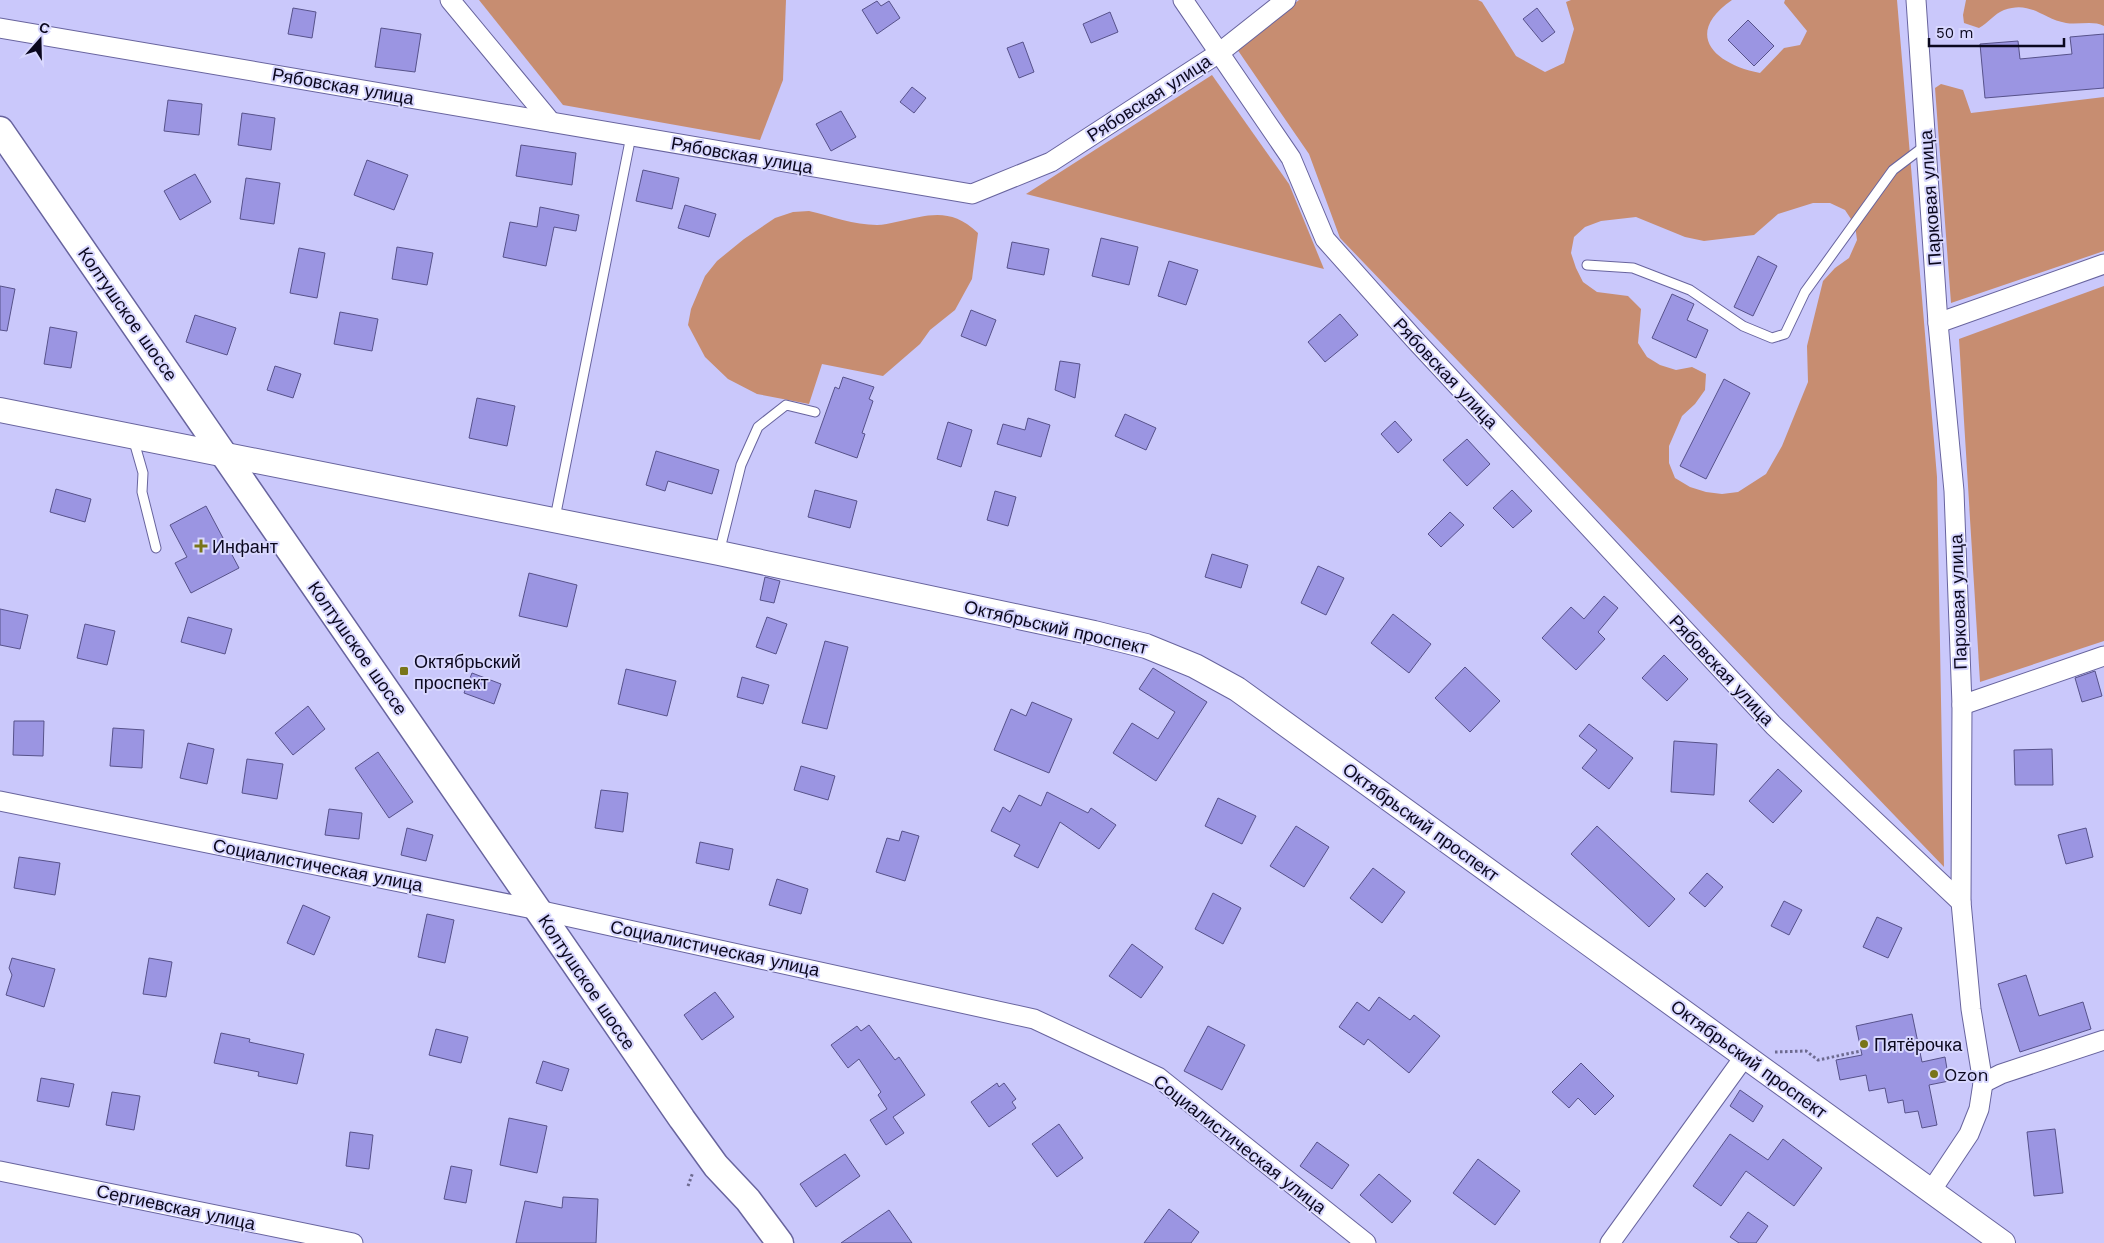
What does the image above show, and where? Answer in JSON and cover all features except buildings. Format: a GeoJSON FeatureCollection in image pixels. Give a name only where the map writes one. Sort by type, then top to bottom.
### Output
{"type":"FeatureCollection","features":[{"type":"Feature","properties":{"kind":"main road","name":"Колтушское шоссе"},"geometry":{"type":"LineString","coordinates":[[0,130],[716,1166],[748,1200],[780,1243]]}},
{"type":"Feature","properties":{"kind":"main road","name":"Колтушское шоссе"},"geometry":{"type":"LineString","coordinates":[[716,1166],[735,1206],[759,1243]]}},
{"type":"Feature","properties":{"kind":"street"},"geometry":{"type":"LineString","coordinates":[[450,0],[551,122]]}},
{"type":"Feature","properties":{"kind":"street"},"geometry":{"type":"LineString","coordinates":[[1184,0],[1219,53],[1286,0]]}},
{"type":"Feature","properties":{"kind":"street","name":"Парковая улица"},"geometry":{"type":"LineString","coordinates":[[1916,0],[1938,323],[1954,491],[1962,705],[1961,902],[1971,1008],[1983,1083],[1979,1109],[1969,1134],[1931,1191]]}},
{"type":"Feature","properties":{"kind":"street","name":"Рябовская улица"},"geometry":{"type":"LineString","coordinates":[[0,28],[972,194],[1050,162],[1219,53],[1291,158],[1325,240],[1428,355],[1774,726],[1961,902]]}},
{"type":"Feature","properties":{"kind":"street"},"geometry":{"type":"LineString","coordinates":[[1938,323],[2104,264]]}},
{"type":"Feature","properties":{"kind":"street","name":"Октябрьский проспект"},"geometry":{"type":"LineString","coordinates":[[0,410],[719,553],[1094,632],[1146,646],[1195,666],[1237,689],[2003,1243]]}},
{"type":"Feature","properties":{"kind":"street"},"geometry":{"type":"LineString","coordinates":[[1962,705],[2104,656]]}},
{"type":"Feature","properties":{"kind":"street","name":"Социалистическая улица"},"geometry":{"type":"LineString","coordinates":[[0,801],[538,910],[1034,1019],[1158,1078],[1366,1243]]}},
{"type":"Feature","properties":{"kind":"street"},"geometry":{"type":"LineString","coordinates":[[1983,1083],[2001,1074],[2104,1040]]}},
{"type":"Feature","properties":{"kind":"street"},"geometry":{"type":"LineString","coordinates":[[1610,1243],[1745,1056]]}},
{"type":"Feature","properties":{"kind":"street","name":"Сергиевская улица"},"geometry":{"type":"LineString","coordinates":[[0,1171],[352,1243]]}},
{"type":"Feature","properties":{"kind":"lane"},"geometry":{"type":"LineString","coordinates":[[555,520],[631,136]]}},
{"type":"Feature","properties":{"kind":"lane"},"geometry":{"type":"LineString","coordinates":[[1587,265],[1633,268],[1690,290],[1743,326],[1772,338],[1785,334],[1805,292],[1893,170],[1926,145]]}},
{"type":"Feature","properties":{"kind":"lane"},"geometry":{"type":"LineString","coordinates":[[719,553],[741,465],[758,427],[786,405],[815,412]]}},
{"type":"Feature","properties":{"kind":"lane"},"geometry":{"type":"LineString","coordinates":[[132,436],[143,473],[142,492],[156,548]]}},
{"type":"Feature","properties":{"kind":"path"},"geometry":{"type":"LineString","coordinates":[[1772,1052],[1806,1051],[1818,1060],[1861,1051]]}},
{"type":"Feature","properties":{"kind":"shaded area"},"geometry":{"type":"Polygon","coordinates":[[[479,0],[786,0],[783,80],[760,140],[563,105],[479,0]]]}},
{"type":"Feature","properties":{"kind":"shaded area"},"geometry":{"type":"Polygon","coordinates":[[[1299,0],[1478,0],[1482,2],[1516,56],[1545,72],[1564,63],[1574,29],[1566,2],[1571,0],[1732,0],[1717,13],[1709,24],[1707,36],[1710,46],[1729,63],[1760,73],[1784,48],[1800,45],[1807,31],[1784,3],[1785,0],[1897,0],[1937,477],[1944,867],[1340,238],[1309,154],[1237,49],[1299,0]],[[1813,203],[1778,214],[1754,235],[1704,241],[1685,237],[1636,217],[1601,221],[1585,227],[1574,237],[1571,253],[1583,282],[1597,292],[1628,296],[1641,309],[1638,343],[1647,357],[1660,365],[1676,370],[1692,367],[1706,374],[1705,390],[1695,404],[1682,416],[1669,446],[1669,463],[1675,478],[1690,487],[1722,494],[1738,492],[1766,474],[1782,446],[1808,382],[1807,346],[1823,281],[1835,268],[1849,258],[1857,240],[1855,225],[1845,210],[1830,203],[1813,203]]]}},
{"type":"Feature","properties":{"kind":"shaded area"},"geometry":{"type":"Polygon","coordinates":[[[1966,0],[2104,0],[2104,26],[2095,23],[2066,23],[2022,7],[2004,10],[1979,28],[1964,23],[1963,15],[1966,0]]]}},
{"type":"Feature","properties":{"kind":"shaded area"},"geometry":{"type":"Polygon","coordinates":[[[1212,75],[1289,184],[1324,269],[1026,194],[1212,75]]]}},
{"type":"Feature","properties":{"kind":"shaded area"},"geometry":{"type":"Polygon","coordinates":[[[1941,84],[1963,90],[1971,113],[2104,97],[2104,251],[1951,303],[1935,88],[1941,84]]]}},
{"type":"Feature","properties":{"kind":"shaded area"},"geometry":{"type":"Polygon","coordinates":[[[809,211],[868,225],[919,217],[949,216],[958,219],[978,233],[972,279],[955,310],[930,330],[920,344],[883,376],[822,364],[809,404],[757,394],[728,379],[705,357],[688,325],[691,309],[705,276],[717,261],[744,239],[775,218],[793,212],[809,211]]]}},
{"type":"Feature","properties":{"kind":"shaded area"},"geometry":{"type":"Polygon","coordinates":[[[2104,286],[2104,641],[1980,682],[1959,339],[2104,286]]]}},
{"type":"Feature","properties":{"kind":"place","name":"Инфант"},"geometry":{"type":"Point","coordinates":[201,546]}},
{"type":"Feature","properties":{"kind":"place","name":"Октябрьский проспект"},"geometry":{"type":"Point","coordinates":[404,671]}},
{"type":"Feature","properties":{"kind":"place","name":"Пятёрочка"},"geometry":{"type":"Point","coordinates":[1864,1044]}},
{"type":"Feature","properties":{"kind":"place","name":"Ozon"},"geometry":{"type":"Point","coordinates":[1934,1074]}}]}
